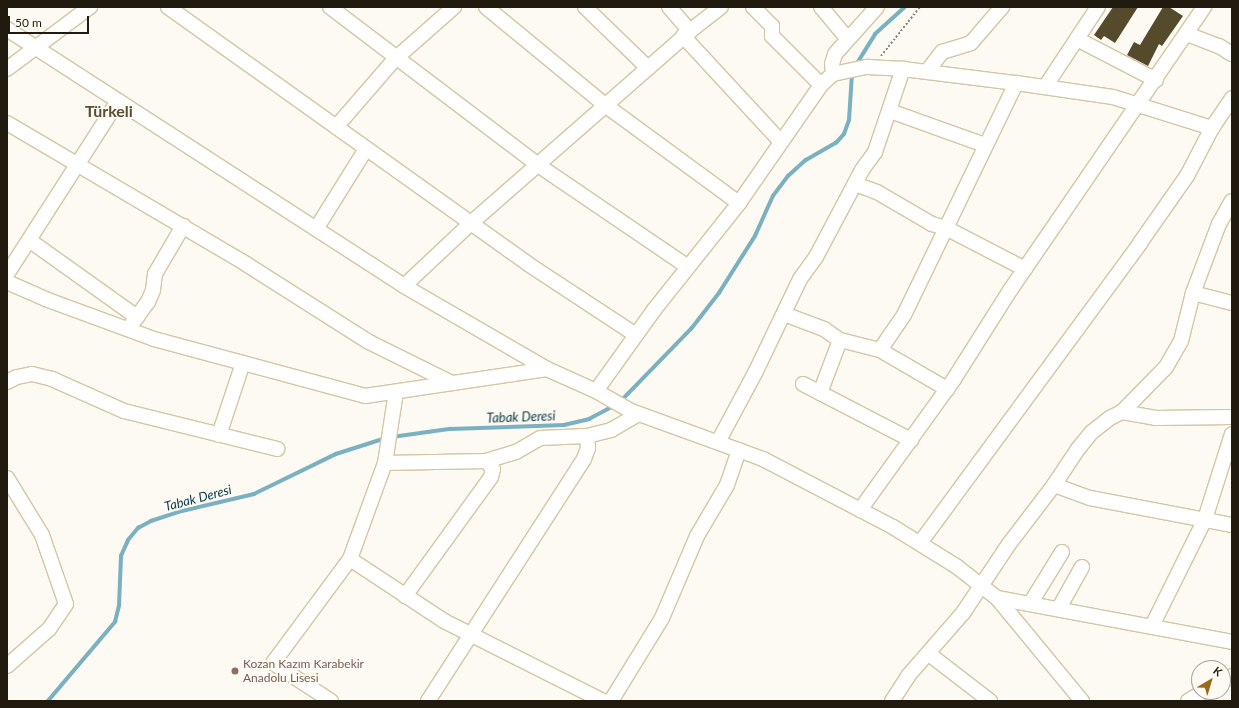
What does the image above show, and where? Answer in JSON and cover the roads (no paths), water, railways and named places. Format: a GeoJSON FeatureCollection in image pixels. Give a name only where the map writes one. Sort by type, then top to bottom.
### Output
{"type":"FeatureCollection","features":[{"type":"Feature","properties":{"kind":"street"},"geometry":{"type":"LineString","coordinates":[[7,69],[34,47],[90,7]]}},
{"type":"Feature","properties":{"kind":"street"},"geometry":{"type":"LineString","coordinates":[[168,7],[471,223],[636,335]]}},
{"type":"Feature","properties":{"kind":"street"},"geometry":{"type":"LineString","coordinates":[[330,7],[395,59],[538,165],[688,267]]}},
{"type":"Feature","properties":{"kind":"street"},"geometry":{"type":"LineString","coordinates":[[336,127],[395,59],[454,7]]}},
{"type":"Feature","properties":{"kind":"street"},"geometry":{"type":"LineString","coordinates":[[486,7],[605,105],[739,203]]}},
{"type":"Feature","properties":{"kind":"street"},"geometry":{"type":"LineString","coordinates":[[585,7],[648,68]]}},
{"type":"Feature","properties":{"kind":"street"},"geometry":{"type":"LineString","coordinates":[[669,7],[686,33],[781,142]]}},
{"type":"Feature","properties":{"kind":"street"},"geometry":{"type":"LineString","coordinates":[[404,286],[471,223],[686,33],[721,7]]}},
{"type":"Feature","properties":{"kind":"street"},"geometry":{"type":"LineString","coordinates":[[753,7],[772,26],[772,36],[821,85]]}},
{"type":"Feature","properties":{"kind":"street"},"geometry":{"type":"LineString","coordinates":[[821,7],[847,38]]}},
{"type":"Feature","properties":{"kind":"street"},"geometry":{"type":"LineString","coordinates":[[838,73],[833,59],[847,38],[877,7]]}},
{"type":"Feature","properties":{"kind":"street"},"geometry":{"type":"LineString","coordinates":[[928,70],[942,52],[971,43],[1002,7]]}},
{"type":"Feature","properties":{"kind":"street"},"geometry":{"type":"LineString","coordinates":[[1045,87],[1098,7]]}},
{"type":"Feature","properties":{"kind":"street"},"geometry":{"type":"LineString","coordinates":[[860,510],[947,389],[1025,269],[1156,80],[1204,7]]}},
{"type":"Feature","properties":{"kind":"street"},"geometry":{"type":"LineString","coordinates":[[7,29],[404,286],[547,369],[600,393],[635,412],[763,458],[860,510],[956,566],[997,598],[1081,701]]}},
{"type":"Feature","properties":{"kind":"street"},"geometry":{"type":"LineString","coordinates":[[1187,34],[1219,46],[1232,54]]}},
{"type":"Feature","properties":{"kind":"street"},"geometry":{"type":"LineString","coordinates":[[1077,38],[1156,80]]}},
{"type":"Feature","properties":{"kind":"street"},"geometry":{"type":"LineString","coordinates":[[600,393],[636,335],[739,203],[821,85],[838,73],[871,68],[928,70],[1113,97],[1212,128]]}},
{"type":"Feature","properties":{"kind":"street"},"geometry":{"type":"LineString","coordinates":[[718,442],[784,314],[800,279],[816,257],[855,184],[875,152],[903,69]]}},
{"type":"Feature","properties":{"kind":"street"},"geometry":{"type":"LineString","coordinates":[[880,350],[904,315],[1016,83]]}},
{"type":"Feature","properties":{"kind":"street"},"geometry":{"type":"LineString","coordinates":[[920,544],[1140,243],[1186,176],[1212,128],[1232,98]]}},
{"type":"Feature","properties":{"kind":"street"},"geometry":{"type":"LineString","coordinates":[[7,274],[118,101]]}},
{"type":"Feature","properties":{"kind":"street"},"geometry":{"type":"LineString","coordinates":[[890,111],[985,145]]}},
{"type":"Feature","properties":{"kind":"street"},"geometry":{"type":"LineString","coordinates":[[7,122],[183,226],[369,342],[452,383]]}},
{"type":"Feature","properties":{"kind":"street"},"geometry":{"type":"LineString","coordinates":[[316,229],[366,148]]}},
{"type":"Feature","properties":{"kind":"street"},"geometry":{"type":"LineString","coordinates":[[855,184],[877,192],[932,224],[946,228],[1025,269]]}},
{"type":"Feature","properties":{"kind":"street"},"geometry":{"type":"LineString","coordinates":[[892,701],[908,676],[929,654],[982,587],[1009,544],[1092,432],[1110,418],[1122,412],[1166,366],[1181,341],[1193,293],[1219,224],[1232,201]]}},
{"type":"Feature","properties":{"kind":"street"},"geometry":{"type":"LineString","coordinates":[[128,329],[148,302],[155,274],[183,226]]}},
{"type":"Feature","properties":{"kind":"street"},"geometry":{"type":"LineString","coordinates":[[29,240],[137,317]]}},
{"type":"Feature","properties":{"kind":"street"},"geometry":{"type":"LineString","coordinates":[[7,282],[48,300],[128,329],[243,363],[366,396],[547,369]]}},
{"type":"Feature","properties":{"kind":"street"},"geometry":{"type":"LineString","coordinates":[[1193,293],[1232,303]]}},
{"type":"Feature","properties":{"kind":"street"},"geometry":{"type":"LineString","coordinates":[[784,314],[824,329],[840,340],[880,350],[947,389]]}},
{"type":"Feature","properties":{"kind":"street"},"geometry":{"type":"LineString","coordinates":[[820,393],[840,340]]}},
{"type":"Feature","properties":{"kind":"street"},"geometry":{"type":"LineString","coordinates":[[219,434],[243,363]]}},
{"type":"Feature","properties":{"kind":"street"},"geometry":{"type":"LineString","coordinates":[[7,382],[17,377],[39,376],[124,411],[277,449]]}},
{"type":"Feature","properties":{"kind":"street"},"geometry":{"type":"LineString","coordinates":[[803,384],[911,440]]}},
{"type":"Feature","properties":{"kind":"street"},"geometry":{"type":"LineString","coordinates":[[331,701],[272,663],[350,559],[385,463],[396,392]]}},
{"type":"Feature","properties":{"kind":"street"},"geometry":{"type":"LineString","coordinates":[[385,463],[486,461],[516,452],[540,438],[587,436],[611,430],[635,412]]}},
{"type":"Feature","properties":{"kind":"street"},"geometry":{"type":"LineString","coordinates":[[1122,412],[1154,418],[1232,417]]}},
{"type":"Feature","properties":{"kind":"street"},"geometry":{"type":"LineString","coordinates":[[1152,626],[1205,519],[1232,434]]}},
{"type":"Feature","properties":{"kind":"street"},"geometry":{"type":"LineString","coordinates":[[428,701],[584,459],[588,448],[587,436]]}},
{"type":"Feature","properties":{"kind":"street"},"geometry":{"type":"LineString","coordinates":[[611,701],[662,618],[697,536],[727,485],[739,450]]}},
{"type":"Feature","properties":{"kind":"street"},"geometry":{"type":"LineString","coordinates":[[405,596],[491,477],[493,469],[486,461]]}},
{"type":"Feature","properties":{"kind":"street"},"geometry":{"type":"LineString","coordinates":[[7,478],[42,535],[66,604],[50,629],[7,666]]}},
{"type":"Feature","properties":{"kind":"street"},"geometry":{"type":"LineString","coordinates":[[1054,485],[1090,498],[1232,525]]}},
{"type":"Feature","properties":{"kind":"street"},"geometry":{"type":"LineString","coordinates":[[1030,604],[1062,552]]}},
{"type":"Feature","properties":{"kind":"street"},"geometry":{"type":"LineString","coordinates":[[350,559],[444,621],[603,701]]}},
{"type":"Feature","properties":{"kind":"street"},"geometry":{"type":"LineString","coordinates":[[1059,608],[1082,567]]}},
{"type":"Feature","properties":{"kind":"street"},"geometry":{"type":"LineString","coordinates":[[997,598],[1059,608],[1232,642]]}},
{"type":"Feature","properties":{"kind":"street"},"geometry":{"type":"LineString","coordinates":[[929,654],[990,701]]}},
{"type":"Feature","properties":{"kind":"waterway","name":"Tabak Deresi"},"geometry":{"type":"LineString","coordinates":[[856,65],[875,34],[905,7]]}},
{"type":"Feature","properties":{"kind":"waterway","name":"Tabak Deresi"},"geometry":{"type":"LineString","coordinates":[[620,402],[691,329],[719,293],[755,236],[773,196],[788,176],[806,160],[836,143],[844,134],[849,120],[852,74]]}},
{"type":"Feature","properties":{"kind":"waterway","name":"Tabak Deresi"},"geometry":{"type":"LineString","coordinates":[[392,437],[450,429],[564,425],[589,419],[615,405]]}},
{"type":"Feature","properties":{"kind":"waterway","name":"Tabak Deresi"},"geometry":{"type":"LineString","coordinates":[[48,701],[115,622],[119,606],[121,556],[128,540],[138,528],[151,521],[178,512],[254,494],[336,454],[386,438]]}},
{"type":"Feature","properties":{"kind":"place","name":"Kozan Kazım Karabekir Anadolu Lisesi"},"geometry":{"type":"Point","coordinates":[235,671]}},
{"type":"Feature","properties":{"kind":"district","name":"Türkeli"},"geometry":{"type":"Point","coordinates":[109,111]}}]}
